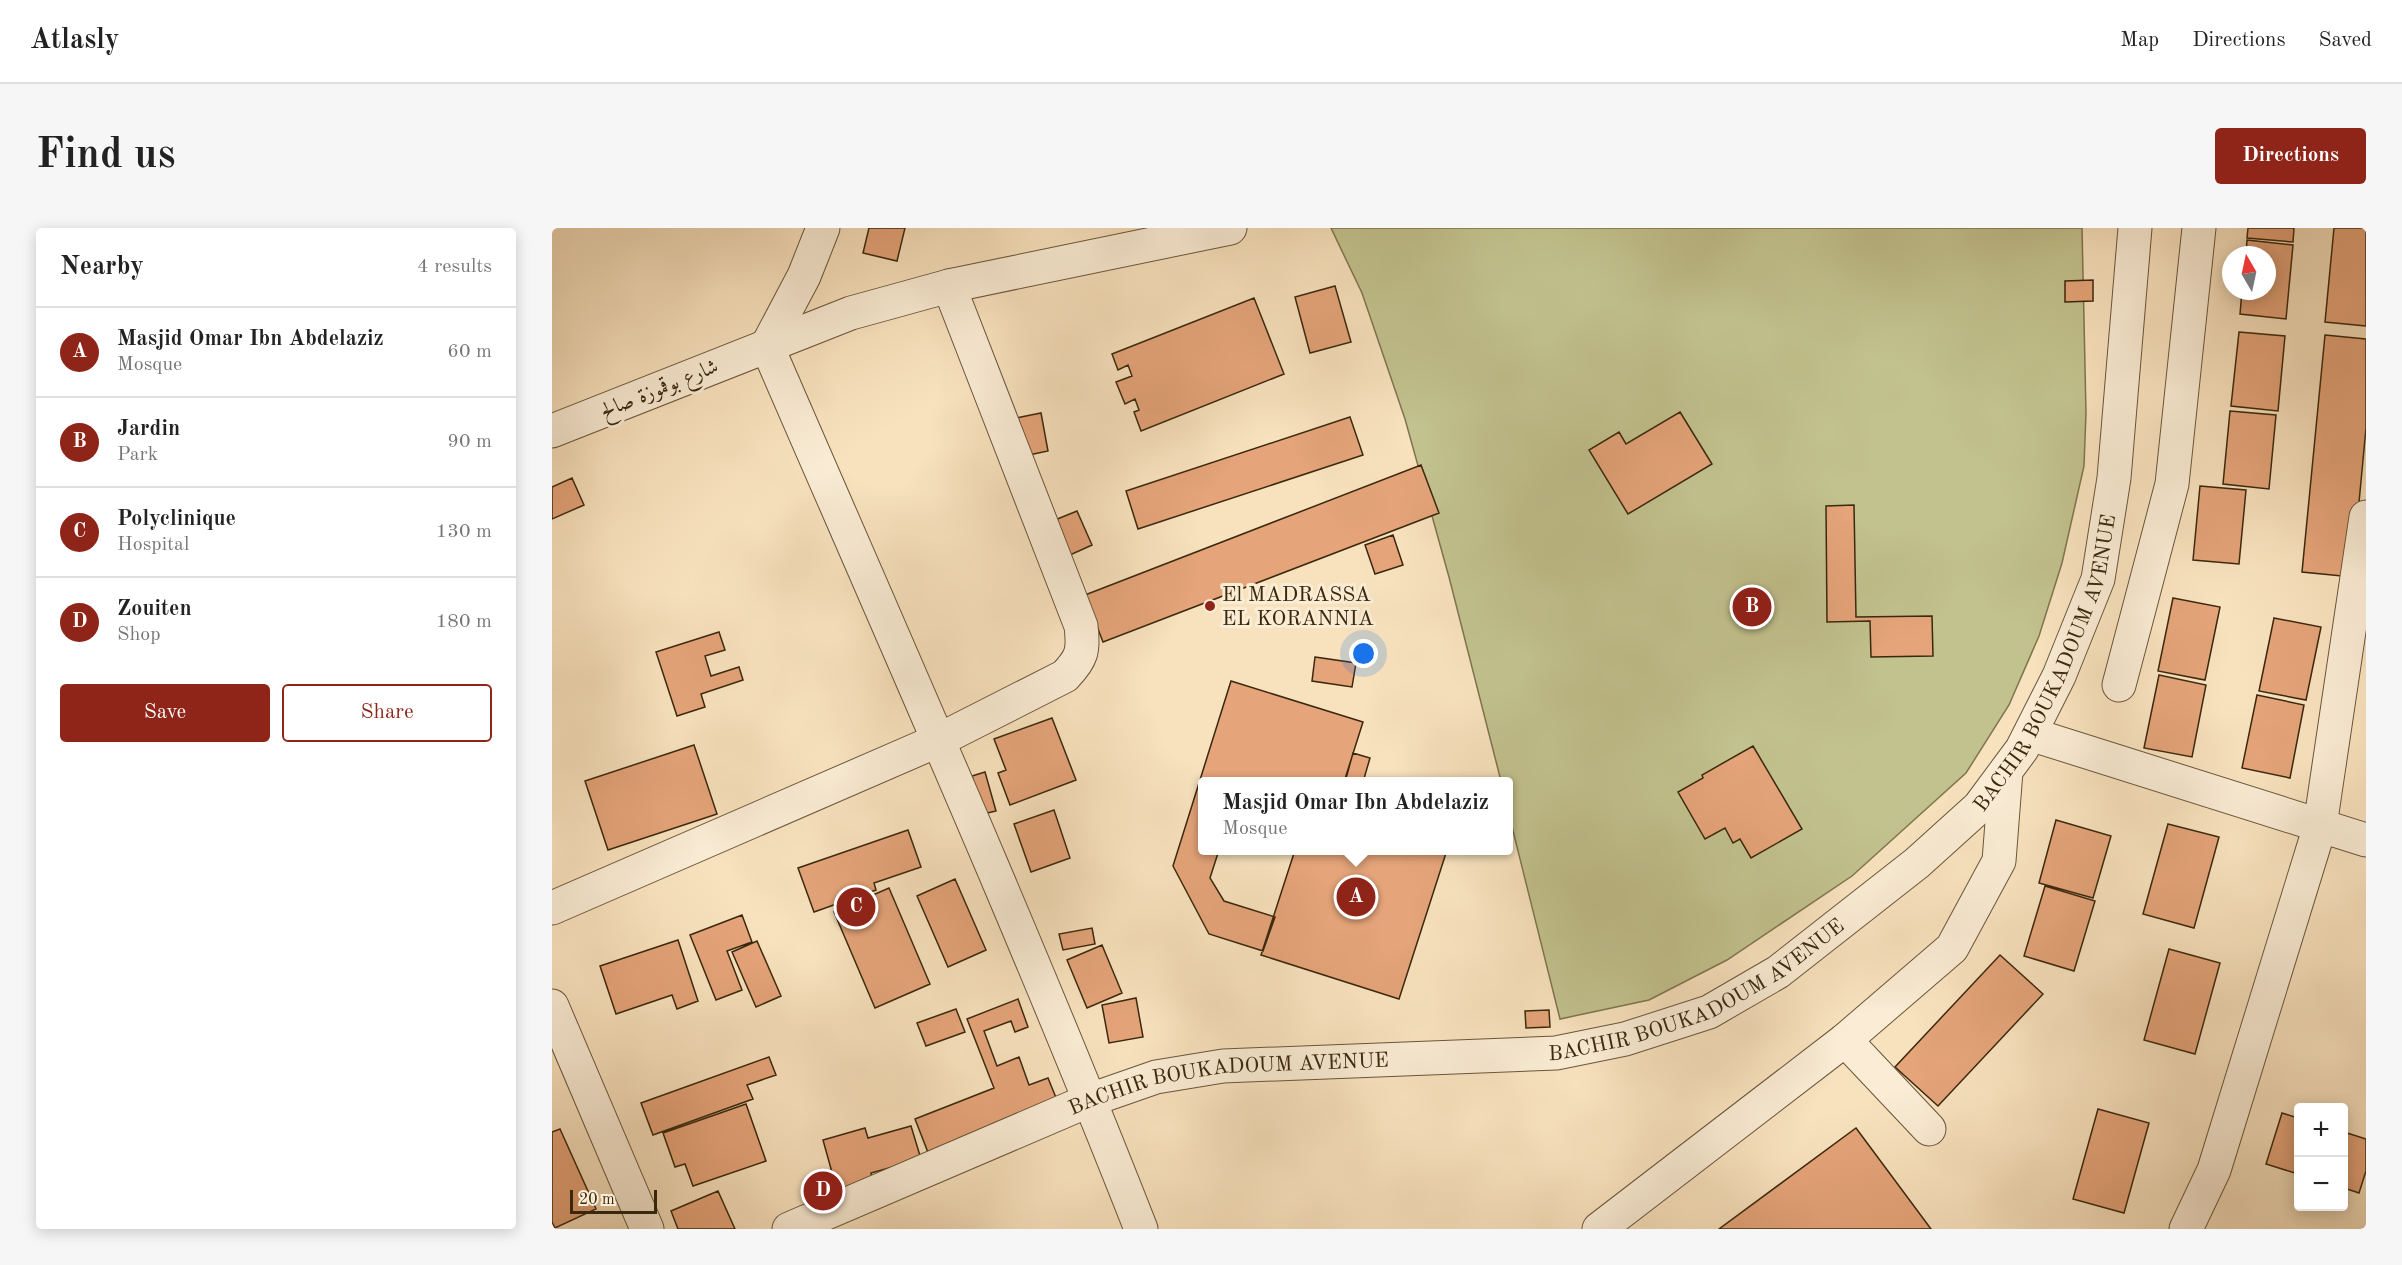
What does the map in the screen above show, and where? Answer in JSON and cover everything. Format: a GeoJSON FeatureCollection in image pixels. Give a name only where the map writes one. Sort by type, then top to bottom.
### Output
{"type":"FeatureCollection","features":[{"type":"Feature","properties":{"kind":"street"},"geometry":{"type":"LineString","coordinates":[[823,228],[804,276],[767,346],[939,741],[1090,1100],[1141,1229]]}},
{"type":"Feature","properties":{"kind":"street","name":"شارع بوقموزة صالح"},"geometry":{"type":"LineString","coordinates":[[552,431],[851,313],[949,286],[1230,228]]}},
{"type":"Feature","properties":{"kind":"street","name":"BACHIR BOUKADOUM AVENUE"},"geometry":{"type":"LineString","coordinates":[[789,1229],[1090,1100],[1156,1077],[1223,1066],[1556,1053],[1625,1039],[1709,1012],[1778,972],[1917,863],[1979,807],[2022,749],[2059,676],[2098,579],[2114,478],[2135,228]]}},
{"type":"Feature","properties":{"kind":"street"},"geometry":{"type":"LineString","coordinates":[[2119,685],[2172,484],[2199,228]]}},
{"type":"Feature","properties":{"kind":"street"},"geometry":{"type":"LineString","coordinates":[[552,908],[939,741],[1065,676],[1078,661],[1083,645],[1081,626],[949,286]]}},
{"type":"Feature","properties":{"kind":"street"},"geometry":{"type":"LineString","coordinates":[[2186,1229],[2214,1170],[2320,826],[2366,517]]}},
{"type":"Feature","properties":{"kind":"street"},"geometry":{"type":"LineString","coordinates":[[2030,734],[2366,840]]}},
{"type":"Feature","properties":{"kind":"street"},"geometry":{"type":"LineString","coordinates":[[1599,1229],[1845,1040],[1952,948],[1999,861],[2006,771]]}},
{"type":"Feature","properties":{"kind":"street"},"geometry":{"type":"LineString","coordinates":[[552,1006],[647,1229]]}},
{"type":"Feature","properties":{"kind":"street"},"geometry":{"type":"LineString","coordinates":[[1845,1040],[1929,1129]]}},
{"type":"Feature","properties":{"kind":"green space"},"geometry":{"type":"Polygon","coordinates":[[[1331,228],[2082,228],[2086,413],[2084,466],[2062,563],[2039,636],[2009,705],[1966,773],[1852,876],[1727,960],[1649,1000],[1560,1019],[1513,831],[1513,777],[1500,777],[1449,577],[1405,419],[1362,293],[1331,228]]]}},
{"type":"Feature","properties":{"kind":"building"},"geometry":{"type":"Polygon","coordinates":[[[869,228],[905,228],[897,261],[863,253],[869,228]]]}},
{"type":"Feature","properties":{"kind":"building"},"geometry":{"type":"Polygon","coordinates":[[[2248,228],[2294,228],[2293,242],[2247,238],[2248,228]]]}},
{"type":"Feature","properties":{"kind":"building"},"geometry":{"type":"Polygon","coordinates":[[[2334,228],[2366,228],[2366,326],[2325,322],[2334,228]]]}},
{"type":"Feature","properties":{"kind":"building"},"geometry":{"type":"Polygon","coordinates":[[[2247,240],[2293,245],[2286,319],[2240,314],[2241,300],[2276,300],[2276,246],[2247,246],[2247,240]]]}},
{"type":"Feature","properties":{"kind":"building"},"geometry":{"type":"Polygon","coordinates":[[[2093,280],[2093,301],[2065,302],[2065,281],[2093,280]]]}},
{"type":"Feature","properties":{"kind":"building"},"geometry":{"type":"Polygon","coordinates":[[[1335,286],[1351,342],[1310,353],[1295,297],[1335,286]]]}},
{"type":"Feature","properties":{"kind":"building"},"geometry":{"type":"Polygon","coordinates":[[[1254,298],[1284,374],[1141,431],[1134,412],[1139,410],[1135,399],[1125,404],[1116,382],[1132,376],[1128,365],[1118,370],[1112,354],[1254,298]]]}},
{"type":"Feature","properties":{"kind":"building"},"geometry":{"type":"Polygon","coordinates":[[[2239,332],[2285,336],[2278,411],[2231,406],[2239,332]]]}},
{"type":"Feature","properties":{"kind":"building"},"geometry":{"type":"Polygon","coordinates":[[[2325,335],[2366,339],[2366,428],[2352,577],[2302,572],[2325,335]]]}},
{"type":"Feature","properties":{"kind":"building"},"geometry":{"type":"Polygon","coordinates":[[[2230,411],[2276,415],[2269,489],[2223,484],[2230,411]]]}},
{"type":"Feature","properties":{"kind":"building"},"geometry":{"type":"Polygon","coordinates":[[[1680,412],[1712,464],[1628,514],[1589,450],[1619,432],[1626,444],[1680,412]]]}},
{"type":"Feature","properties":{"kind":"building"},"geometry":{"type":"Polygon","coordinates":[[[1041,413],[1048,451],[1024,456],[1016,418],[1041,413]]]}},
{"type":"Feature","properties":{"kind":"building"},"geometry":{"type":"Polygon","coordinates":[[[1350,417],[1363,455],[1138,529],[1126,491],[1350,417]]]}},
{"type":"Feature","properties":{"kind":"building"},"geometry":{"type":"Polygon","coordinates":[[[1421,465],[1439,513],[1103,642],[1085,595],[1421,465]]]}},
{"type":"Feature","properties":{"kind":"building"},"geometry":{"type":"Polygon","coordinates":[[[572,478],[584,505],[552,519],[552,487],[572,478]]]}},
{"type":"Feature","properties":{"kind":"building"},"geometry":{"type":"Polygon","coordinates":[[[2200,486],[2246,490],[2239,564],[2193,560],[2200,486]]]}},
{"type":"Feature","properties":{"kind":"building"},"geometry":{"type":"Polygon","coordinates":[[[1854,505],[1856,617],[1932,616],[1933,656],[1871,657],[1870,621],[1827,622],[1826,506],[1854,505]]]}},
{"type":"Feature","properties":{"kind":"building"},"geometry":{"type":"Polygon","coordinates":[[[1077,511],[1092,545],[1070,555],[1055,520],[1077,511]]]}},
{"type":"Feature","properties":{"kind":"building"},"geometry":{"type":"Polygon","coordinates":[[[1393,535],[1403,565],[1375,574],[1365,545],[1393,535]]]}},
{"type":"Feature","properties":{"kind":"building"},"geometry":{"type":"Polygon","coordinates":[[[2173,598],[2220,607],[2205,680],[2158,671],[2173,598]]]}},
{"type":"Feature","properties":{"kind":"building"},"geometry":{"type":"Polygon","coordinates":[[[2274,618],[2321,627],[2306,700],[2259,691],[2274,618]]]}},
{"type":"Feature","properties":{"kind":"building"},"geometry":{"type":"Polygon","coordinates":[[[719,632],[725,650],[705,656],[711,676],[739,667],[743,680],[701,694],[705,707],[677,716],[656,652],[719,632]]]}},
{"type":"Feature","properties":{"kind":"building"},"geometry":{"type":"Polygon","coordinates":[[[1315,657],[1356,663],[1352,687],[1312,681],[1315,657]]]}},
{"type":"Feature","properties":{"kind":"building"},"geometry":{"type":"Polygon","coordinates":[[[2159,675],[2206,685],[2192,757],[2144,748],[2159,675]]]}},
{"type":"Feature","properties":{"kind":"building"},"geometry":{"type":"Polygon","coordinates":[[[1231,681],[1363,722],[1346,777],[1201,777],[1231,681]]]}},
{"type":"Feature","properties":{"kind":"building"},"geometry":{"type":"Polygon","coordinates":[[[2257,695],[2304,705],[2290,778],[2242,768],[2257,695]]]}},
{"type":"Feature","properties":{"kind":"building"},"geometry":{"type":"Polygon","coordinates":[[[1052,718],[1076,780],[1010,805],[998,773],[1006,770],[994,739],[1052,718]]]}},
{"type":"Feature","properties":{"kind":"building"},"geometry":{"type":"Polygon","coordinates":[[[694,745],[717,814],[608,850],[585,781],[694,745]]]}},
{"type":"Feature","properties":{"kind":"building"},"geometry":{"type":"Polygon","coordinates":[[[1753,746],[1802,829],[1751,858],[1740,839],[1733,843],[1725,828],[1705,839],[1678,792],[1703,778],[1702,775],[1753,746]]]}},
{"type":"Feature","properties":{"kind":"building"},"geometry":{"type":"Polygon","coordinates":[[[1353,753],[1370,758],[1364,777],[1346,777],[1353,753]]]}},
{"type":"Feature","properties":{"kind":"building"},"geometry":{"type":"Polygon","coordinates":[[[985,772],[996,811],[983,814],[972,776],[985,772]]]}},
{"type":"Feature","properties":{"kind":"building"},"geometry":{"type":"Polygon","coordinates":[[[1198,786],[1198,855],[1217,855],[1210,878],[1224,901],[1275,917],[1263,951],[1209,934],[1173,866],[1198,786]]]}},
{"type":"Feature","properties":{"kind":"building"},"geometry":{"type":"Polygon","coordinates":[[[1054,810],[1070,858],[1031,872],[1014,824],[1054,810]]]}},
{"type":"Feature","properties":{"kind":"building"},"geometry":{"type":"Polygon","coordinates":[[[2056,820],[2111,836],[2093,898],[2039,883],[2056,820]]]}},
{"type":"Feature","properties":{"kind":"building"},"geometry":{"type":"Polygon","coordinates":[[[2168,824],[2219,837],[2194,928],[2143,914],[2168,824]]]}},
{"type":"Feature","properties":{"kind":"building"},"geometry":{"type":"Polygon","coordinates":[[[908,830],[921,867],[874,883],[876,890],[814,912],[798,868],[908,830]]]}},
{"type":"Feature","properties":{"kind":"building"},"geometry":{"type":"Polygon","coordinates":[[[1293,855],[1445,855],[1399,999],[1261,955],[1293,855]]]}},
{"type":"Feature","properties":{"kind":"building"},"geometry":{"type":"Polygon","coordinates":[[[955,879],[986,950],[948,967],[917,896],[955,879]]]}},
{"type":"Feature","properties":{"kind":"building"},"geometry":{"type":"Polygon","coordinates":[[[2045,886],[2095,901],[2074,971],[2024,956],[2045,886]]]}},
{"type":"Feature","properties":{"kind":"building"},"geometry":{"type":"Polygon","coordinates":[[[889,888],[930,984],[875,1008],[834,912],[889,888]]]}},
{"type":"Feature","properties":{"kind":"building"},"geometry":{"type":"Polygon","coordinates":[[[742,915],[752,942],[727,951],[742,990],[716,1000],[690,935],[742,915]]]}},
{"type":"Feature","properties":{"kind":"building"},"geometry":{"type":"Polygon","coordinates":[[[1092,928],[1095,944],[1063,950],[1059,934],[1092,928]]]}},
{"type":"Feature","properties":{"kind":"building"},"geometry":{"type":"Polygon","coordinates":[[[678,940],[698,1001],[677,1009],[672,995],[616,1014],[600,966],[678,940]]]}},
{"type":"Feature","properties":{"kind":"building"},"geometry":{"type":"Polygon","coordinates":[[[757,941],[781,996],[756,1007],[732,952],[757,941]]]}},
{"type":"Feature","properties":{"kind":"building"},"geometry":{"type":"Polygon","coordinates":[[[1102,945],[1122,993],[1087,1008],[1067,960],[1102,945]]]}},
{"type":"Feature","properties":{"kind":"building"},"geometry":{"type":"Polygon","coordinates":[[[2169,949],[2220,963],[2195,1054],[2144,1040],[2169,949]]]}},
{"type":"Feature","properties":{"kind":"building"},"geometry":{"type":"Polygon","coordinates":[[[2000,955],[2043,994],[1938,1106],[1895,1067],[2000,955]]]}},
{"type":"Feature","properties":{"kind":"building"},"geometry":{"type":"Polygon","coordinates":[[[1136,998],[1143,1037],[1109,1043],[1102,1005],[1136,998]]]}},
{"type":"Feature","properties":{"kind":"building"},"geometry":{"type":"Polygon","coordinates":[[[1018,999],[1028,1027],[1015,1032],[1011,1021],[984,1031],[997,1066],[1019,1057],[1029,1085],[1048,1078],[1059,1105],[929,1155],[915,1119],[994,1088],[967,1019],[1018,999]]]}},
{"type":"Feature","properties":{"kind":"building"},"geometry":{"type":"Polygon","coordinates":[[[956,1009],[965,1032],[926,1046],[917,1023],[956,1009]]]}},
{"type":"Feature","properties":{"kind":"building"},"geometry":{"type":"Polygon","coordinates":[[[1549,1010],[1550,1027],[1526,1028],[1525,1011],[1549,1010]]]}},
{"type":"Feature","properties":{"kind":"building"},"geometry":{"type":"Polygon","coordinates":[[[769,1057],[776,1075],[747,1085],[753,1099],[653,1135],[641,1103],[769,1057]]]}},
{"type":"Feature","properties":{"kind":"building"},"geometry":{"type":"Polygon","coordinates":[[[746,1104],[766,1161],[693,1186],[685,1164],[675,1167],[663,1133],[746,1104]]]}},
{"type":"Feature","properties":{"kind":"building"},"geometry":{"type":"Polygon","coordinates":[[[2098,1109],[2149,1123],[2124,1213],[2073,1199],[2098,1109]]]}},
{"type":"Feature","properties":{"kind":"building"},"geometry":{"type":"Polygon","coordinates":[[[2282,1113],[2294,1117],[2294,1173],[2266,1164],[2282,1113]]]}},
{"type":"Feature","properties":{"kind":"building"},"geometry":{"type":"Polygon","coordinates":[[[911,1126],[921,1159],[871,1173],[873,1184],[838,1194],[823,1140],[865,1128],[868,1138],[911,1126]]]}},
{"type":"Feature","properties":{"kind":"building"},"geometry":{"type":"Polygon","coordinates":[[[1856,1128],[1931,1229],[1719,1229],[1856,1128]]]}},
{"type":"Feature","properties":{"kind":"building"},"geometry":{"type":"Polygon","coordinates":[[[560,1129],[596,1209],[555,1228],[552,1222],[552,1132],[560,1129]]]}},
{"type":"Feature","properties":{"kind":"building"},"geometry":{"type":"Polygon","coordinates":[[[2348,1133],[2366,1139],[2366,1171],[2359,1193],[2348,1189],[2348,1133]]]}},
{"type":"Feature","properties":{"kind":"building"},"geometry":{"type":"Polygon","coordinates":[[[718,1191],[735,1229],[678,1229],[671,1211],[718,1191]]]}},
{"type":"Feature","properties":{"kind":"place","name":"El MADRASSA EL KORANNIA"},"geometry":{"type":"Point","coordinates":[1210,606]}},
{"type":"Feature","properties":{"kind":"place","name":"Jardin"},"geometry":{"type":"Point","coordinates":[1752,607]}},
{"type":"Feature","properties":{"kind":"place","name":"Masjid Omar Ibn Abdelaziz"},"geometry":{"type":"Point","coordinates":[1356,897]}},
{"type":"Feature","properties":{"kind":"place","name":"Polyclinique"},"geometry":{"type":"Point","coordinates":[856,907]}},
{"type":"Feature","properties":{"kind":"place","name":"Zouiten"},"geometry":{"type":"Point","coordinates":[823,1191]}}]}
